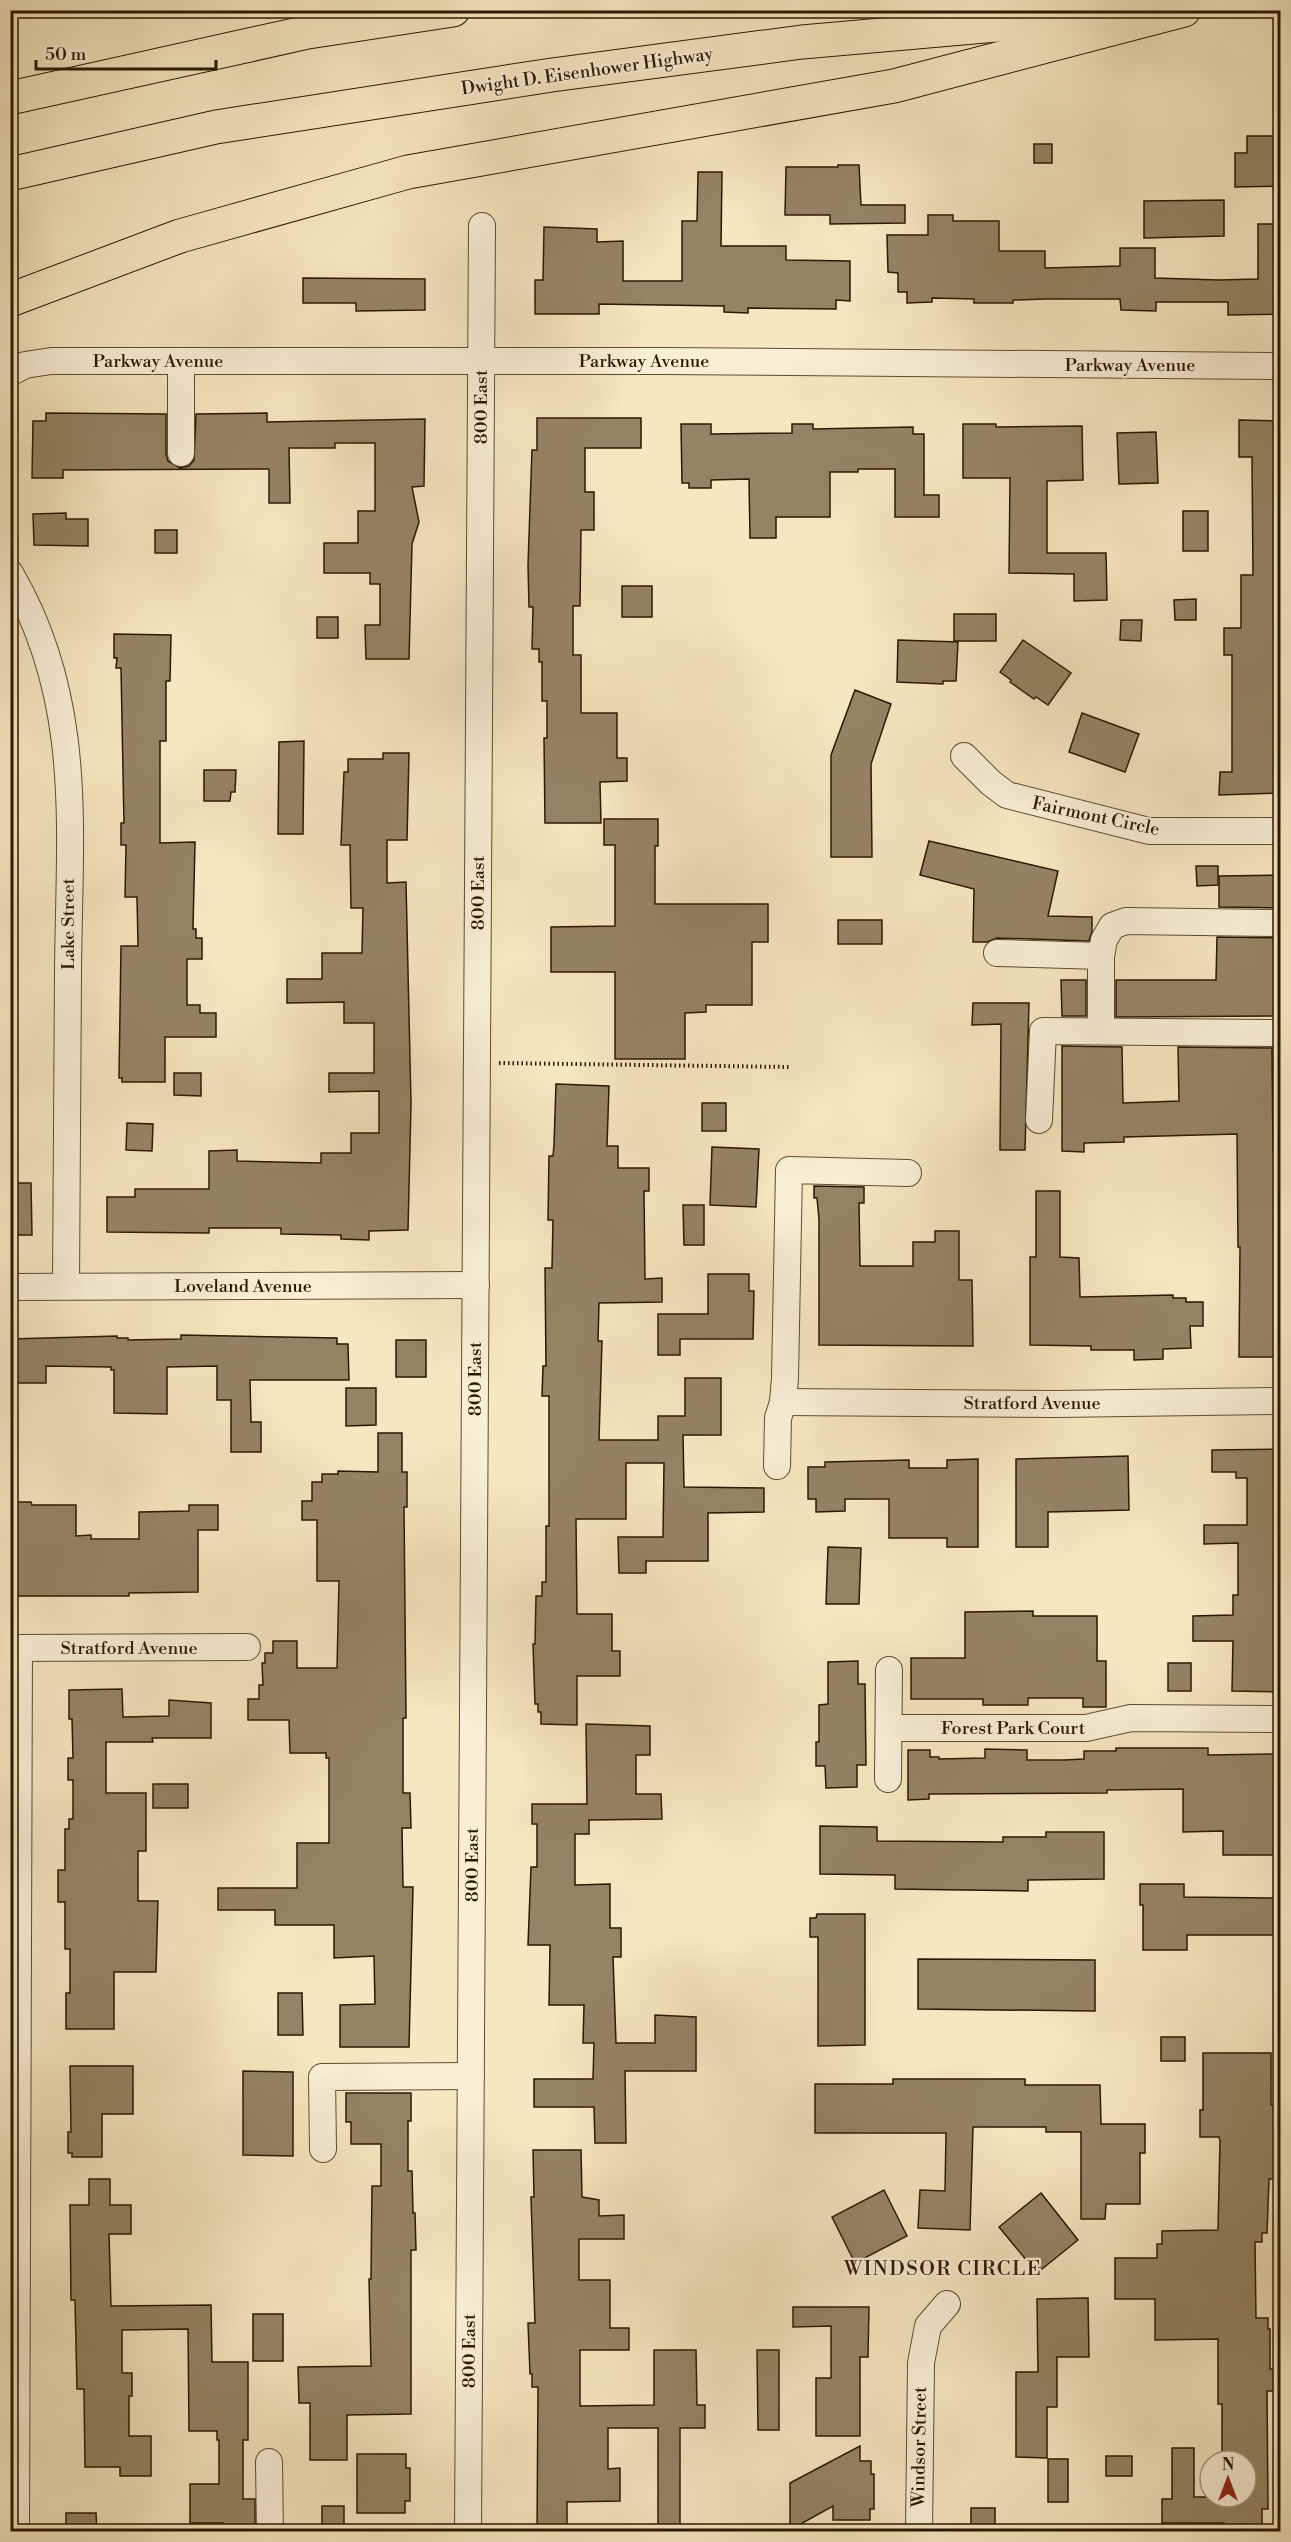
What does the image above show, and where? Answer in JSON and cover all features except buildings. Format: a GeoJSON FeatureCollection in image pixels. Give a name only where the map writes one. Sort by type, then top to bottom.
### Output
{"type":"FeatureCollection","features":[{"type":"Feature","properties":{"kind":"highway"},"geometry":{"type":"LineString","coordinates":[[10,98],[308,32],[453,10]]}},
{"type":"Feature","properties":{"kind":"highway","name":"Dwight D. Eisenhower Highway"},"geometry":{"type":"LineString","coordinates":[[10,174],[216,127],[552,75],[802,42],[1169,10]]}},
{"type":"Feature","properties":{"kind":"highway"},"geometry":{"type":"LineString","coordinates":[[10,300],[180,236],[408,172],[894,86],[1184,10]]}},
{"type":"Feature","properties":{"kind":"street","name":"800 East"},"geometry":{"type":"LineString","coordinates":[[468,2532],[482,226]]}},
{"type":"Feature","properties":{"kind":"street","name":"Parkway Avenue"},"geometry":{"type":"LineString","coordinates":[[10,373],[25,365],[51,361],[1281,366]]}},
{"type":"Feature","properties":{"kind":"street"},"geometry":{"type":"LineString","coordinates":[[181,361],[181,453]]}},
{"type":"Feature","properties":{"kind":"street","name":"Lake Street"},"geometry":{"type":"LineString","coordinates":[[10,573],[43,639],[53,672],[68,764],[66,1286]]}},
{"type":"Feature","properties":{"kind":"street","name":"Fairmont Circle"},"geometry":{"type":"LineString","coordinates":[[964,756],[991,783],[1007,795],[1149,831],[1281,831]]}},
{"type":"Feature","properties":{"kind":"street"},"geometry":{"type":"LineString","coordinates":[[1101,1030],[1101,956],[1104,940],[1112,926],[1126,921],[1281,923]]}},
{"type":"Feature","properties":{"kind":"street"},"geometry":{"type":"LineString","coordinates":[[997,953],[1101,956]]}},
{"type":"Feature","properties":{"kind":"street"},"geometry":{"type":"LineString","coordinates":[[1040,1120],[1043,1031],[1281,1033]]}},
{"type":"Feature","properties":{"kind":"street"},"geometry":{"type":"LineString","coordinates":[[777,1466],[778,1418],[783,1402],[789,1170],[908,1173]]}},
{"type":"Feature","properties":{"kind":"street","name":"Loveland Avenue"},"geometry":{"type":"LineString","coordinates":[[10,1287],[476,1285]]}},
{"type":"Feature","properties":{"kind":"street","name":"Stratford Avenue"},"geometry":{"type":"LineString","coordinates":[[783,1402],[1056,1404],[1281,1401]]}},
{"type":"Feature","properties":{"kind":"street","name":"Stratford Avenue"},"geometry":{"type":"LineString","coordinates":[[15,1648],[247,1647]]}},
{"type":"Feature","properties":{"kind":"street"},"geometry":{"type":"LineString","coordinates":[[15,1648],[16,2532]]}},
{"type":"Feature","properties":{"kind":"street"},"geometry":{"type":"LineString","coordinates":[[888,1779],[889,1670]]}},
{"type":"Feature","properties":{"kind":"street","name":"Forest Park Court"},"geometry":{"type":"LineString","coordinates":[[889,1728],[1086,1728],[1131,1718],[1281,1719]]}},
{"type":"Feature","properties":{"kind":"street"},"geometry":{"type":"LineString","coordinates":[[323,2148],[322,2077],[471,2076]]}},
{"type":"Feature","properties":{"kind":"street","name":"Windsor Street"},"geometry":{"type":"LineString","coordinates":[[919,2532],[921,2363],[928,2326],[947,2304]]}},
{"type":"Feature","properties":{"kind":"street"},"geometry":{"type":"LineString","coordinates":[[269,2462],[270,2532]]}},
{"type":"Feature","properties":{"kind":"path"},"geometry":{"type":"LineString","coordinates":[[498,1063],[790,1067]]}},
{"type":"Feature","properties":{"kind":"district","name":"WINDSOR CIRCLE"},"geometry":{"type":"Point","coordinates":[943,2268]}}]}
